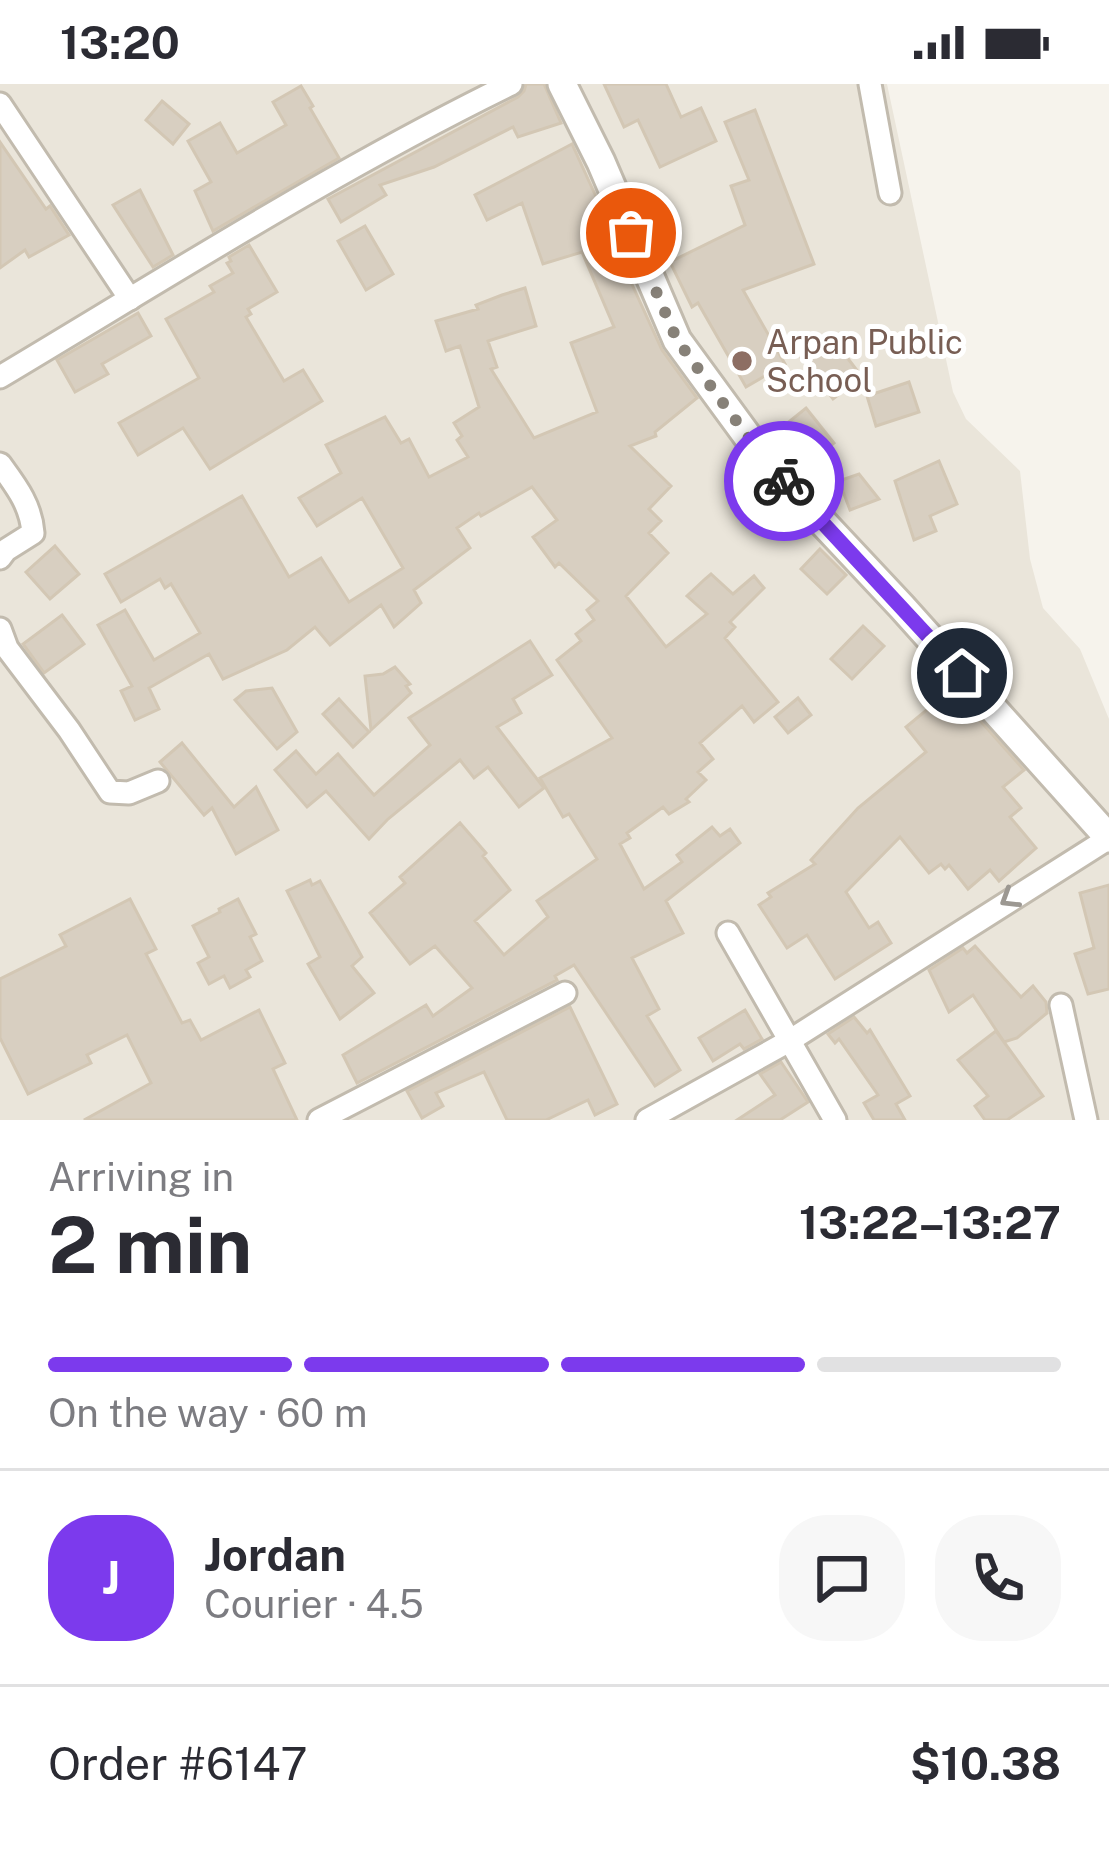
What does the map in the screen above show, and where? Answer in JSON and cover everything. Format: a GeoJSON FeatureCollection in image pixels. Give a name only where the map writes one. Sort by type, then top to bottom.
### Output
{"type":"FeatureCollection","features":[{"type":"Feature","properties":{"kind":"street"},"geometry":{"type":"LineString","coordinates":[[0,377],[330,180],[511,84]]}},
{"type":"Feature","properties":{"kind":"street"},"geometry":{"type":"LineString","coordinates":[[562,84],[601,162],[677,340],[767,463],[1109,838],[789,1041],[647,1120]]}},
{"type":"Feature","properties":{"kind":"street"},"geometry":{"type":"LineString","coordinates":[[870,84],[890,193]]}},
{"type":"Feature","properties":{"kind":"street"},"geometry":{"type":"LineString","coordinates":[[0,104],[130,299]]}},
{"type":"Feature","properties":{"kind":"street"},"geometry":{"type":"LineString","coordinates":[[0,464],[32,514],[33,533],[0,558]]}},
{"type":"Feature","properties":{"kind":"street"},"geometry":{"type":"LineString","coordinates":[[0,629],[7,648],[110,792],[129,794],[158,781]]}},
{"type":"Feature","properties":{"kind":"street"},"geometry":{"type":"LineString","coordinates":[[728,933],[835,1120]]}},
{"type":"Feature","properties":{"kind":"street"},"geometry":{"type":"LineString","coordinates":[[319,1120],[566,992]]}},
{"type":"Feature","properties":{"kind":"street"},"geometry":{"type":"LineString","coordinates":[[1061,1005],[1086,1120]]}},
{"type":"Feature","properties":{"kind":"shaded area"},"geometry":{"type":"Polygon","coordinates":[[[0,84],[887,84],[953,392],[966,419],[1020,471],[1030,559],[1043,608],[1080,649],[1109,719],[1109,1120],[0,1120],[0,84]]]}},
{"type":"Feature","properties":{"kind":"building"},"geometry":{"type":"Polygon","coordinates":[[[526,84],[544,84],[561,123],[518,137],[513,127],[434,167],[380,185],[386,195],[341,222],[328,199],[518,97],[526,84]]]}},
{"type":"Feature","properties":{"kind":"building"},"geometry":{"type":"Polygon","coordinates":[[[604,84],[666,84],[681,117],[701,108],[716,141],[660,167],[638,120],[624,127],[604,84]]]}},
{"type":"Feature","properties":{"kind":"building"},"geometry":{"type":"Polygon","coordinates":[[[301,86],[339,158],[213,231],[195,191],[211,182],[188,141],[220,123],[237,153],[286,125],[273,102],[301,86]]]}},
{"type":"Feature","properties":{"kind":"building"},"geometry":{"type":"Polygon","coordinates":[[[162,101],[189,124],[173,144],[146,120],[162,101]]]}},
{"type":"Feature","properties":{"kind":"building"},"geometry":{"type":"Polygon","coordinates":[[[755,110],[814,264],[743,290],[785,364],[746,387],[698,303],[692,307],[670,262],[745,225],[731,186],[749,180],[725,122],[755,110]]]}},
{"type":"Feature","properties":{"kind":"building"},"geometry":{"type":"Polygon","coordinates":[[[0,142],[69,235],[29,257],[25,250],[0,268],[0,142]]]}},
{"type":"Feature","properties":{"kind":"building"},"geometry":{"type":"Polygon","coordinates":[[[572,144],[598,201],[620,268],[624,267],[662,350],[697,398],[655,432],[656,436],[630,446],[671,486],[649,509],[661,521],[649,533],[668,553],[626,596],[666,647],[707,614],[687,596],[711,574],[733,594],[754,576],[764,588],[730,622],[735,627],[725,638],[778,702],[754,722],[742,706],[700,743],[713,759],[698,772],[706,780],[686,799],[689,802],[669,814],[663,807],[627,833],[630,838],[620,844],[644,889],[682,862],[677,855],[712,827],[720,836],[730,829],[740,843],[666,901],[683,933],[632,958],[659,1009],[647,1016],[680,1070],[655,1086],[574,965],[555,976],[557,980],[357,1083],[343,1055],[426,1005],[433,1016],[472,988],[435,946],[410,964],[370,913],[405,883],[400,877],[460,823],[510,890],[475,921],[504,955],[548,917],[537,901],[597,859],[569,814],[563,817],[540,778],[612,738],[557,660],[581,641],[576,634],[594,620],[587,610],[598,601],[559,563],[555,567],[533,537],[557,520],[532,487],[457,528],[470,548],[414,590],[421,603],[394,627],[381,605],[330,645],[315,627],[287,650],[223,679],[209,654],[149,688],[159,709],[135,720],[121,691],[132,686],[98,625],[125,610],[154,660],[200,633],[171,584],[165,588],[160,579],[121,602],[105,574],[242,496],[289,577],[321,558],[349,602],[403,568],[362,498],[317,526],[299,498],[341,473],[326,445],[385,417],[401,443],[409,439],[429,477],[468,457],[457,440],[462,436],[454,423],[479,407],[460,346],[446,351],[436,321],[478,309],[476,305],[502,295],[525,288],[536,326],[488,341],[497,367],[491,369],[534,438],[597,412],[571,343],[614,327],[582,252],[543,264],[522,203],[487,220],[475,195],[572,144]]]}},
{"type":"Feature","properties":{"kind":"building"},"geometry":{"type":"Polygon","coordinates":[[[140,190],[173,255],[153,267],[113,205],[140,190]]]}},
{"type":"Feature","properties":{"kind":"building"},"geometry":{"type":"Polygon","coordinates":[[[365,226],[393,274],[366,290],[338,241],[365,226]]]}},
{"type":"Feature","properties":{"kind":"building"},"geometry":{"type":"Polygon","coordinates":[[[249,245],[277,292],[248,309],[251,314],[246,317],[284,381],[303,370],[322,401],[210,469],[183,428],[138,455],[119,423],[199,378],[166,319],[214,292],[210,286],[233,273],[229,257],[249,245]]]}},
{"type":"Feature","properties":{"kind":"building"},"geometry":{"type":"Polygon","coordinates":[[[138,313],[151,336],[102,364],[108,374],[75,392],[57,360],[138,313]]]}},
{"type":"Feature","properties":{"kind":"building"},"geometry":{"type":"Polygon","coordinates":[[[830,335],[862,377],[833,399],[801,358],[830,335]]]}},
{"type":"Feature","properties":{"kind":"building"},"geometry":{"type":"Polygon","coordinates":[[[909,382],[919,412],[876,426],[867,396],[909,382]]]}},
{"type":"Feature","properties":{"kind":"building"},"geometry":{"type":"Polygon","coordinates":[[[806,408],[834,443],[813,460],[785,425],[806,408]]]}},
{"type":"Feature","properties":{"kind":"building"},"geometry":{"type":"Polygon","coordinates":[[[939,461],[957,504],[930,516],[936,531],[914,540],[895,481],[939,461]]]}},
{"type":"Feature","properties":{"kind":"building"},"geometry":{"type":"Polygon","coordinates":[[[859,474],[879,499],[850,510],[839,481],[859,474]]]}},
{"type":"Feature","properties":{"kind":"building"},"geometry":{"type":"Polygon","coordinates":[[[55,546],[79,574],[50,599],[26,572],[55,546]]]}},
{"type":"Feature","properties":{"kind":"building"},"geometry":{"type":"Polygon","coordinates":[[[820,549],[846,575],[827,594],[801,569],[820,549]]]}},
{"type":"Feature","properties":{"kind":"building"},"geometry":{"type":"Polygon","coordinates":[[[62,615],[84,644],[44,673],[23,644],[62,615]]]}},
{"type":"Feature","properties":{"kind":"building"},"geometry":{"type":"Polygon","coordinates":[[[863,626],[884,646],[852,679],[831,659],[863,626]]]}},
{"type":"Feature","properties":{"kind":"building"},"geometry":{"type":"Polygon","coordinates":[[[530,641],[552,675],[513,699],[521,713],[497,727],[544,788],[519,807],[488,767],[474,778],[460,760],[369,839],[326,791],[307,807],[275,770],[296,751],[316,774],[338,754],[374,795],[430,745],[409,718],[530,641]]]}},
{"type":"Feature","properties":{"kind":"building"},"geometry":{"type":"Polygon","coordinates":[[[395,667],[410,684],[406,686],[411,693],[371,730],[365,676],[395,667]]]}},
{"type":"Feature","properties":{"kind":"building"},"geometry":{"type":"Polygon","coordinates":[[[272,688],[297,732],[277,749],[235,700],[246,691],[272,688]]]}},
{"type":"Feature","properties":{"kind":"building"},"geometry":{"type":"Polygon","coordinates":[[[952,689],[1024,770],[1003,787],[1021,808],[1010,817],[1036,848],[999,881],[990,870],[968,889],[949,865],[945,869],[941,864],[929,873],[900,837],[846,892],[869,928],[878,922],[891,943],[835,979],[807,935],[787,948],[759,905],[771,897],[768,893],[815,864],[811,860],[858,808],[926,752],[906,727],[952,689]]]}},
{"type":"Feature","properties":{"kind":"building"},"geometry":{"type":"Polygon","coordinates":[[[798,698],[811,715],[788,733],[775,717],[798,698]]]}},
{"type":"Feature","properties":{"kind":"building"},"geometry":{"type":"Polygon","coordinates":[[[339,699],[369,732],[353,747],[323,714],[339,699]]]}},
{"type":"Feature","properties":{"kind":"building"},"geometry":{"type":"Polygon","coordinates":[[[182,743],[234,807],[256,787],[278,830],[236,854],[212,808],[204,815],[160,762],[182,743]]]}},
{"type":"Feature","properties":{"kind":"building"},"geometry":{"type":"Polygon","coordinates":[[[310,880],[312,885],[320,881],[362,957],[352,966],[374,993],[340,1019],[308,964],[320,957],[287,891],[310,880]]]}},
{"type":"Feature","properties":{"kind":"building"},"geometry":{"type":"Polygon","coordinates":[[[1109,885],[1109,989],[1088,994],[1075,954],[1094,948],[1080,893],[1109,885]]]}},
{"type":"Feature","properties":{"kind":"building"},"geometry":{"type":"Polygon","coordinates":[[[130,899],[156,949],[146,954],[182,1023],[190,1020],[201,1040],[259,1010],[285,1063],[273,1069],[297,1120],[84,1120],[151,1083],[127,1035],[87,1055],[91,1063],[28,1094],[0,1038],[0,979],[66,946],[60,935],[130,899]]]}},
{"type":"Feature","properties":{"kind":"building"},"geometry":{"type":"Polygon","coordinates":[[[238,899],[256,934],[250,937],[262,961],[246,970],[250,977],[230,988],[224,976],[209,984],[198,963],[209,957],[193,926],[238,899]]]}},
{"type":"Feature","properties":{"kind":"building"},"geometry":{"type":"Polygon","coordinates":[[[975,946],[1021,997],[1033,986],[1046,1002],[1047,1013],[1017,1038],[1004,1042],[973,995],[949,1012],[929,970],[963,948],[967,953],[975,946]]]}},
{"type":"Feature","properties":{"kind":"building"},"geometry":{"type":"Polygon","coordinates":[[[570,1007],[617,1104],[595,1115],[588,1100],[546,1120],[507,1120],[484,1072],[436,1093],[443,1106],[422,1118],[407,1091],[570,1007]]]}},
{"type":"Feature","properties":{"kind":"building"},"geometry":{"type":"Polygon","coordinates":[[[745,1010],[762,1039],[744,1049],[740,1044],[713,1061],[699,1038],[745,1010]]]}},
{"type":"Feature","properties":{"kind":"building"},"geometry":{"type":"Polygon","coordinates":[[[854,1017],[867,1033],[870,1030],[910,1096],[896,1104],[905,1120],[874,1120],[864,1103],[878,1095],[839,1039],[835,1043],[828,1034],[854,1017]]]}},
{"type":"Feature","properties":{"kind":"building"},"geometry":{"type":"Polygon","coordinates":[[[996,1031],[1043,1096],[1007,1120],[985,1120],[975,1106],[988,1096],[958,1060],[996,1031]]]}},
{"type":"Feature","properties":{"kind":"building"},"geometry":{"type":"Polygon","coordinates":[[[781,1062],[808,1102],[780,1120],[737,1120],[775,1095],[760,1074],[781,1062]]]}},
{"type":"Feature","properties":{"kind":"way so far"},"geometry":{"type":"LineString","coordinates":[[631,233],[677,340],[784,481]]}},
{"type":"Feature","properties":{"kind":"place","name":"Arpan Public School"},"geometry":{"type":"Point","coordinates":[742,361]}},
{"type":"Feature","properties":{"kind":"route"},"geometry":{"type":"LineString","coordinates":[[784,481],[962,673]]}}]}
